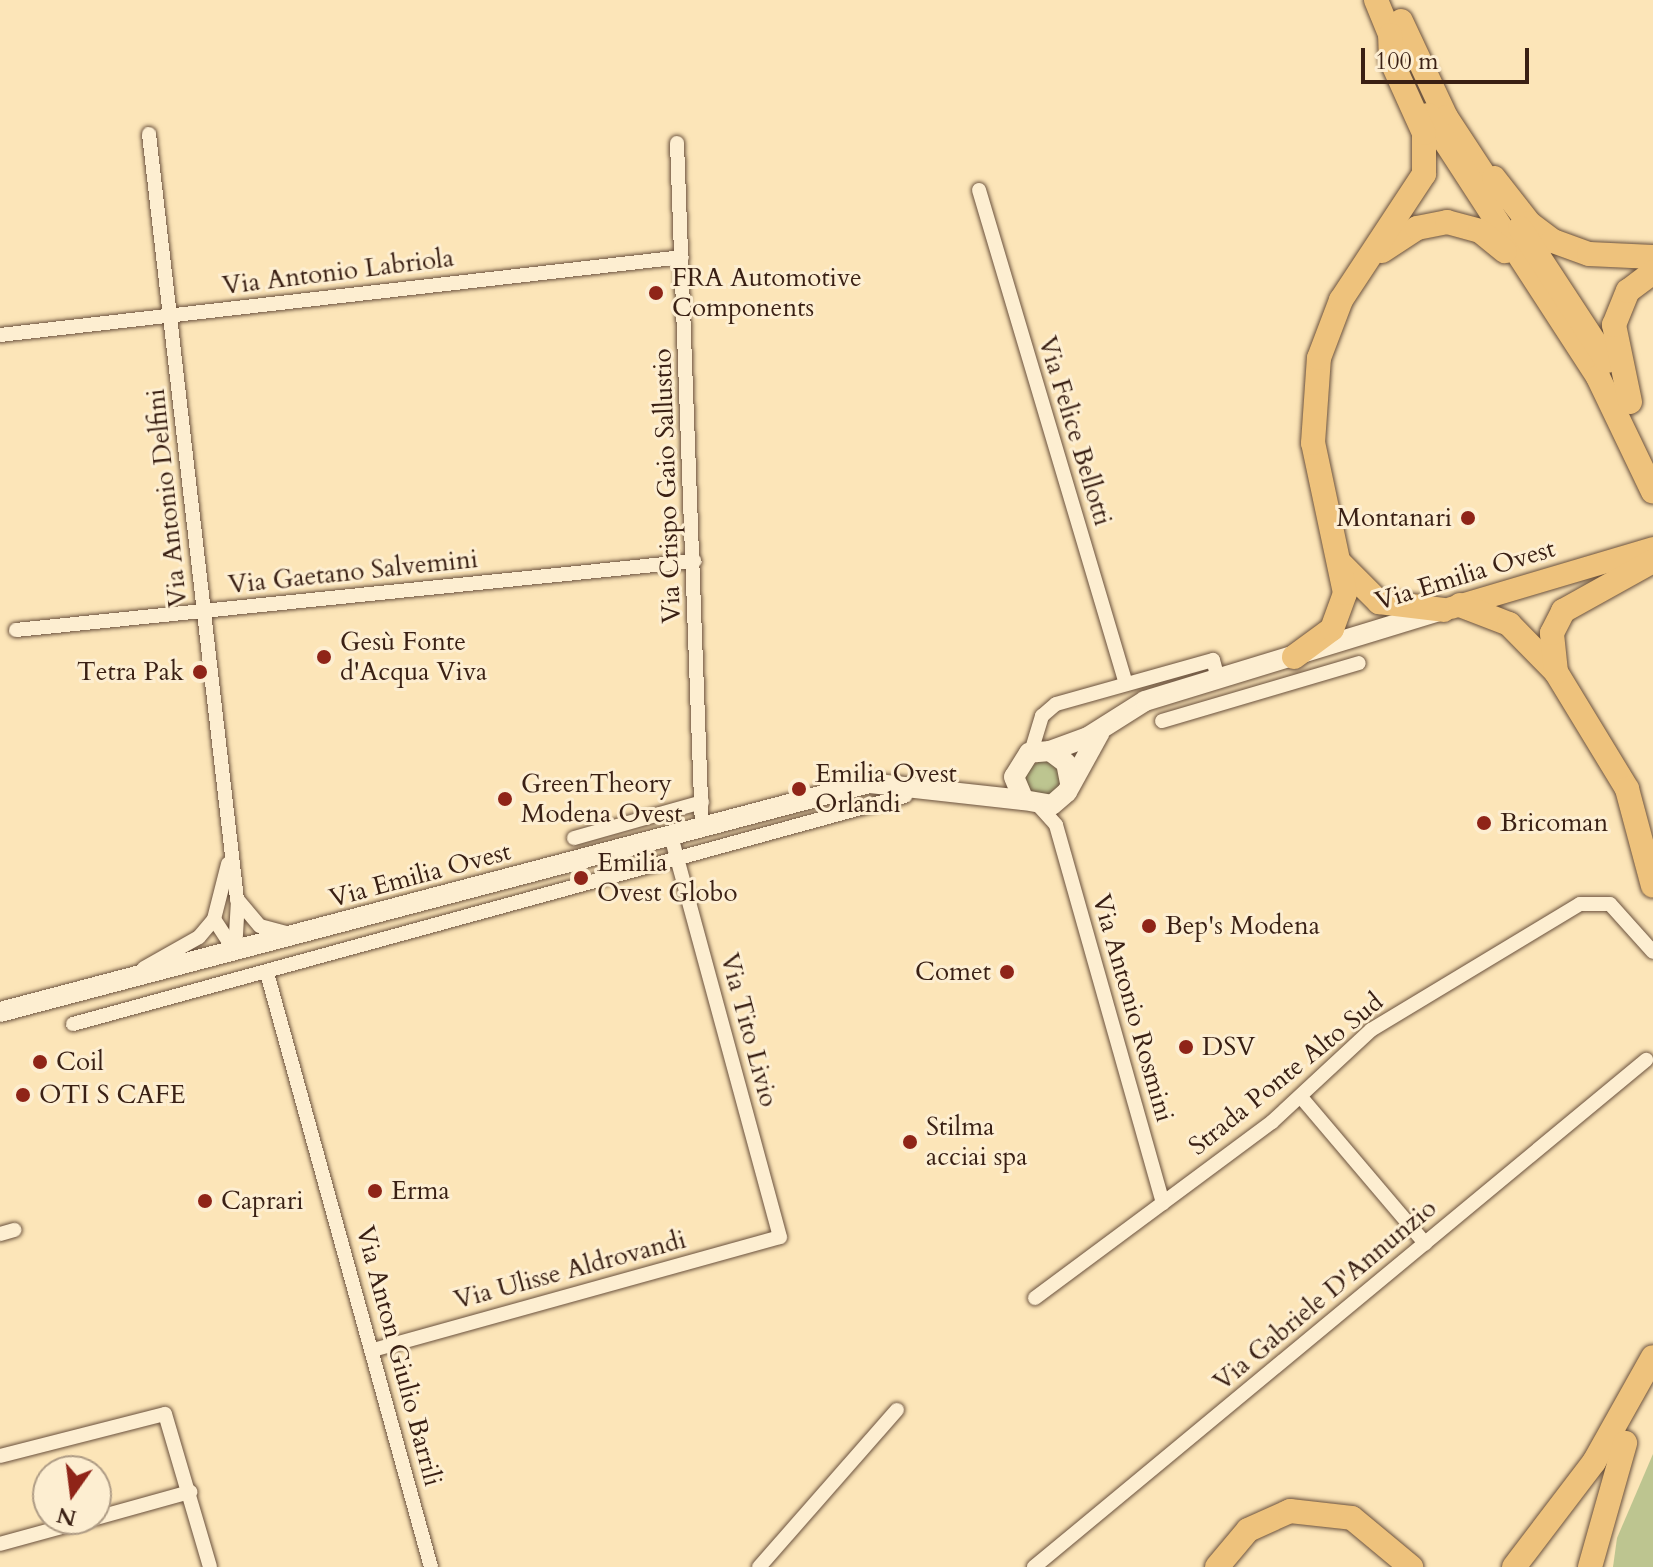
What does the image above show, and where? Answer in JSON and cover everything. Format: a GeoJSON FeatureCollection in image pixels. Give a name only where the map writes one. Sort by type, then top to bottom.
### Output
{"type":"FeatureCollection","features":[{"type":"Feature","properties":{"kind":"highway"},"geometry":{"type":"LineString","coordinates":[[1376,0],[1446,149],[1643,440]]}},
{"type":"Feature","properties":{"kind":"highway"},"geometry":{"type":"LineString","coordinates":[[1392,0],[1446,117],[1630,402]]}},
{"type":"Feature","properties":{"kind":"highway"},"geometry":{"type":"LineString","coordinates":[[1298,668],[1332,629],[1345,593],[1341,564],[1318,477],[1315,382],[1329,325],[1367,261],[1412,202],[1426,163],[1424,133],[1391,60],[1388,31]]}},
{"type":"Feature","properties":{"kind":"highway"},"geometry":{"type":"LineString","coordinates":[[1446,117],[1543,235],[1589,254],[1653,257]]}},
{"type":"Feature","properties":{"kind":"highway"},"geometry":{"type":"LineString","coordinates":[[1367,261],[1417,228],[1461,224],[1497,243],[1560,315]]}},
{"type":"Feature","properties":{"kind":"highway"},"geometry":{"type":"LineString","coordinates":[[1653,272],[1628,291],[1614,325],[1653,492]]}},
{"type":"Feature","properties":{"kind":"highway"},"geometry":{"type":"LineString","coordinates":[[1556,672],[1552,633],[1563,611],[1653,561]]}},
{"type":"Feature","properties":{"kind":"highway"},"geometry":{"type":"LineString","coordinates":[[1341,564],[1379,602],[1452,607],[1509,624],[1556,672],[1627,789],[1651,876]]}},
{"type":"Feature","properties":{"kind":"highway"},"geometry":{"type":"LineString","coordinates":[[1514,1567],[1594,1462],[1653,1357]]}},
{"type":"Feature","properties":{"kind":"highway"},"geometry":{"type":"LineString","coordinates":[[1535,1567],[1625,1443],[1653,1395]]}},
{"type":"Feature","properties":{"kind":"highway"},"geometry":{"type":"LineString","coordinates":[[1590,1567],[1625,1443]]}},
{"type":"Feature","properties":{"kind":"highway"},"geometry":{"type":"LineString","coordinates":[[1217,1567],[1248,1530],[1290,1511],[1327,1511],[1375,1532],[1411,1567]]}},
{"type":"Feature","properties":{"kind":"main road","name":"Via Emilia Ovest"},"geometry":{"type":"LineString","coordinates":[[948,793],[996,787],[1042,748],[1102,729],[1145,701],[1218,679],[1298,668],[1452,607],[1653,548]]}},
{"type":"Feature","properties":{"kind":"main road","name":"Via Emilia Ovest"},"geometry":{"type":"LineString","coordinates":[[1066,791],[1102,729]]}},
{"type":"Feature","properties":{"kind":"main road"},"geometry":{"type":"LineString","coordinates":[[1015,768],[1032,804],[1066,791],[1066,763],[1042,748]]}},
{"type":"Feature","properties":{"kind":"main road","name":"Via Emilia Ovest"},"geometry":{"type":"LineString","coordinates":[[0,1012],[398,911],[869,783],[1032,804]]}},
{"type":"Feature","properties":{"kind":"street","name":"Via Antonio Delfini"},"geometry":{"type":"LineString","coordinates":[[149,134],[237,899],[235,951]]}},
{"type":"Feature","properties":{"kind":"street","name":"Via Crispo Gaio Sallustio"},"geometry":{"type":"LineString","coordinates":[[677,143],[702,827]]}},
{"type":"Feature","properties":{"kind":"street","name":"Via Felice Bellotti"},"geometry":{"type":"LineString","coordinates":[[979,190],[1126,684]]}},
{"type":"Feature","properties":{"kind":"street","name":"Via Antonio Labriola"},"geometry":{"type":"LineString","coordinates":[[0,335],[682,257]]}},
{"type":"Feature","properties":{"kind":"street","name":"Via Gaetano Salvemini"},"geometry":{"type":"LineString","coordinates":[[16,630],[694,561]]}},
{"type":"Feature","properties":{"kind":"street"},"geometry":{"type":"LineString","coordinates":[[1042,748],[1042,716],[1056,704],[1213,660],[1218,679]]}},
{"type":"Feature","properties":{"kind":"street","name":"Via Emilia Ovest"},"geometry":{"type":"LineString","coordinates":[[1162,721],[1298,668],[1359,663]]}},
{"type":"Feature","properties":{"kind":"street"},"geometry":{"type":"LineString","coordinates":[[1032,804],[1056,825],[1066,791]]}},
{"type":"Feature","properties":{"kind":"street","name":"Via Emilia Ovest"},"geometry":{"type":"LineString","coordinates":[[73,1024],[905,796]]}},
{"type":"Feature","properties":{"kind":"street"},"geometry":{"type":"LineString","coordinates":[[574,838],[702,802]]}},
{"type":"Feature","properties":{"kind":"street","name":"Via Antonio Rosmini"},"geometry":{"type":"LineString","coordinates":[[1056,825],[1163,1203]]}},
{"type":"Feature","properties":{"kind":"street","name":"Via Tito Livio"},"geometry":{"type":"LineString","coordinates":[[671,836],[780,1237]]}},
{"type":"Feature","properties":{"kind":"street"},"geometry":{"type":"LineString","coordinates":[[123,980],[199,937],[214,919],[230,856]]}},
{"type":"Feature","properties":{"kind":"street"},"geometry":{"type":"LineString","coordinates":[[237,899],[260,926],[299,936]]}},
{"type":"Feature","properties":{"kind":"street","name":"Strada Ponte Alto Sud"},"geometry":{"type":"LineString","coordinates":[[1035,1298],[1301,1097],[1371,1030],[1580,904],[1610,904],[1653,952]]}},
{"type":"Feature","properties":{"kind":"street"},"geometry":{"type":"LineString","coordinates":[[398,911],[406,935]]}},
{"type":"Feature","properties":{"kind":"street"},"geometry":{"type":"LineString","coordinates":[[214,919],[235,951]]}},
{"type":"Feature","properties":{"kind":"street","name":"Via Anton Giulio Barrili"},"geometry":{"type":"LineString","coordinates":[[267,973],[431,1567]]}},
{"type":"Feature","properties":{"kind":"street","name":"Via Gabriele D'Annunzio"},"geometry":{"type":"LineString","coordinates":[[1034,1567],[1646,1060]]}},
{"type":"Feature","properties":{"kind":"street"},"geometry":{"type":"LineString","coordinates":[[1301,1097],[1425,1243]]}},
{"type":"Feature","properties":{"kind":"street","name":"Via Ulisse Aldrovandi"},"geometry":{"type":"LineString","coordinates":[[373,1350],[780,1237]]}},
{"type":"Feature","properties":{"kind":"street"},"geometry":{"type":"LineString","coordinates":[[759,1567],[897,1410]]}},
{"type":"Feature","properties":{"kind":"street"},"geometry":{"type":"LineString","coordinates":[[0,1456],[165,1414],[210,1567]]}},
{"type":"Feature","properties":{"kind":"street"},"geometry":{"type":"LineString","coordinates":[[112,1513],[190,1492]]}},
{"type":"Feature","properties":{"kind":"street"},"geometry":{"type":"LineString","coordinates":[[0,1544],[33,1535]]}},
{"type":"Feature","properties":{"kind":"green space"},"geometry":{"type":"Polygon","coordinates":[[[1043,759],[1056,764],[1061,783],[1054,795],[1030,795],[1023,772],[1043,759]]]}},
{"type":"Feature","properties":{"kind":"green space"},"geometry":{"type":"Polygon","coordinates":[[[1653,1454],[1653,1567],[1613,1567],[1617,1538],[1653,1454]]]}},
{"type":"Feature","properties":{"kind":"place","name":"FRA Automotive Components"},"geometry":{"type":"Point","coordinates":[656,293]}},
{"type":"Feature","properties":{"kind":"place","name":"Montanari"},"geometry":{"type":"Point","coordinates":[1468,518]}},
{"type":"Feature","properties":{"kind":"place","name":"Gesù Fonte d'Acqua Viva"},"geometry":{"type":"Point","coordinates":[324,657]}},
{"type":"Feature","properties":{"kind":"place","name":"Tetra Pak"},"geometry":{"type":"Point","coordinates":[200,672]}},
{"type":"Feature","properties":{"kind":"place","name":"Emilia Ovest Orlandi"},"geometry":{"type":"Point","coordinates":[799,789]}},
{"type":"Feature","properties":{"kind":"place","name":"GreenTheory Modena Ovest"},"geometry":{"type":"Point","coordinates":[505,799]}},
{"type":"Feature","properties":{"kind":"place","name":"Bricoman"},"geometry":{"type":"Point","coordinates":[1484,823]}},
{"type":"Feature","properties":{"kind":"place","name":"Emilia Ovest Globo"},"geometry":{"type":"Point","coordinates":[581,878]}},
{"type":"Feature","properties":{"kind":"place","name":"Bep's Modena"},"geometry":{"type":"Point","coordinates":[1149,926]}},
{"type":"Feature","properties":{"kind":"place","name":"Comet"},"geometry":{"type":"Point","coordinates":[1007,972]}},
{"type":"Feature","properties":{"kind":"place","name":"DSV"},"geometry":{"type":"Point","coordinates":[1186,1047]}},
{"type":"Feature","properties":{"kind":"place","name":"Coil"},"geometry":{"type":"Point","coordinates":[40,1062]}},
{"type":"Feature","properties":{"kind":"place","name":"OTI S CAFE"},"geometry":{"type":"Point","coordinates":[23,1095]}},
{"type":"Feature","properties":{"kind":"place","name":"Stilma acciai spa"},"geometry":{"type":"Point","coordinates":[910,1142]}},
{"type":"Feature","properties":{"kind":"place","name":"Erma"},"geometry":{"type":"Point","coordinates":[375,1191]}},
{"type":"Feature","properties":{"kind":"place","name":"Caprari"},"geometry":{"type":"Point","coordinates":[205,1201]}}]}
